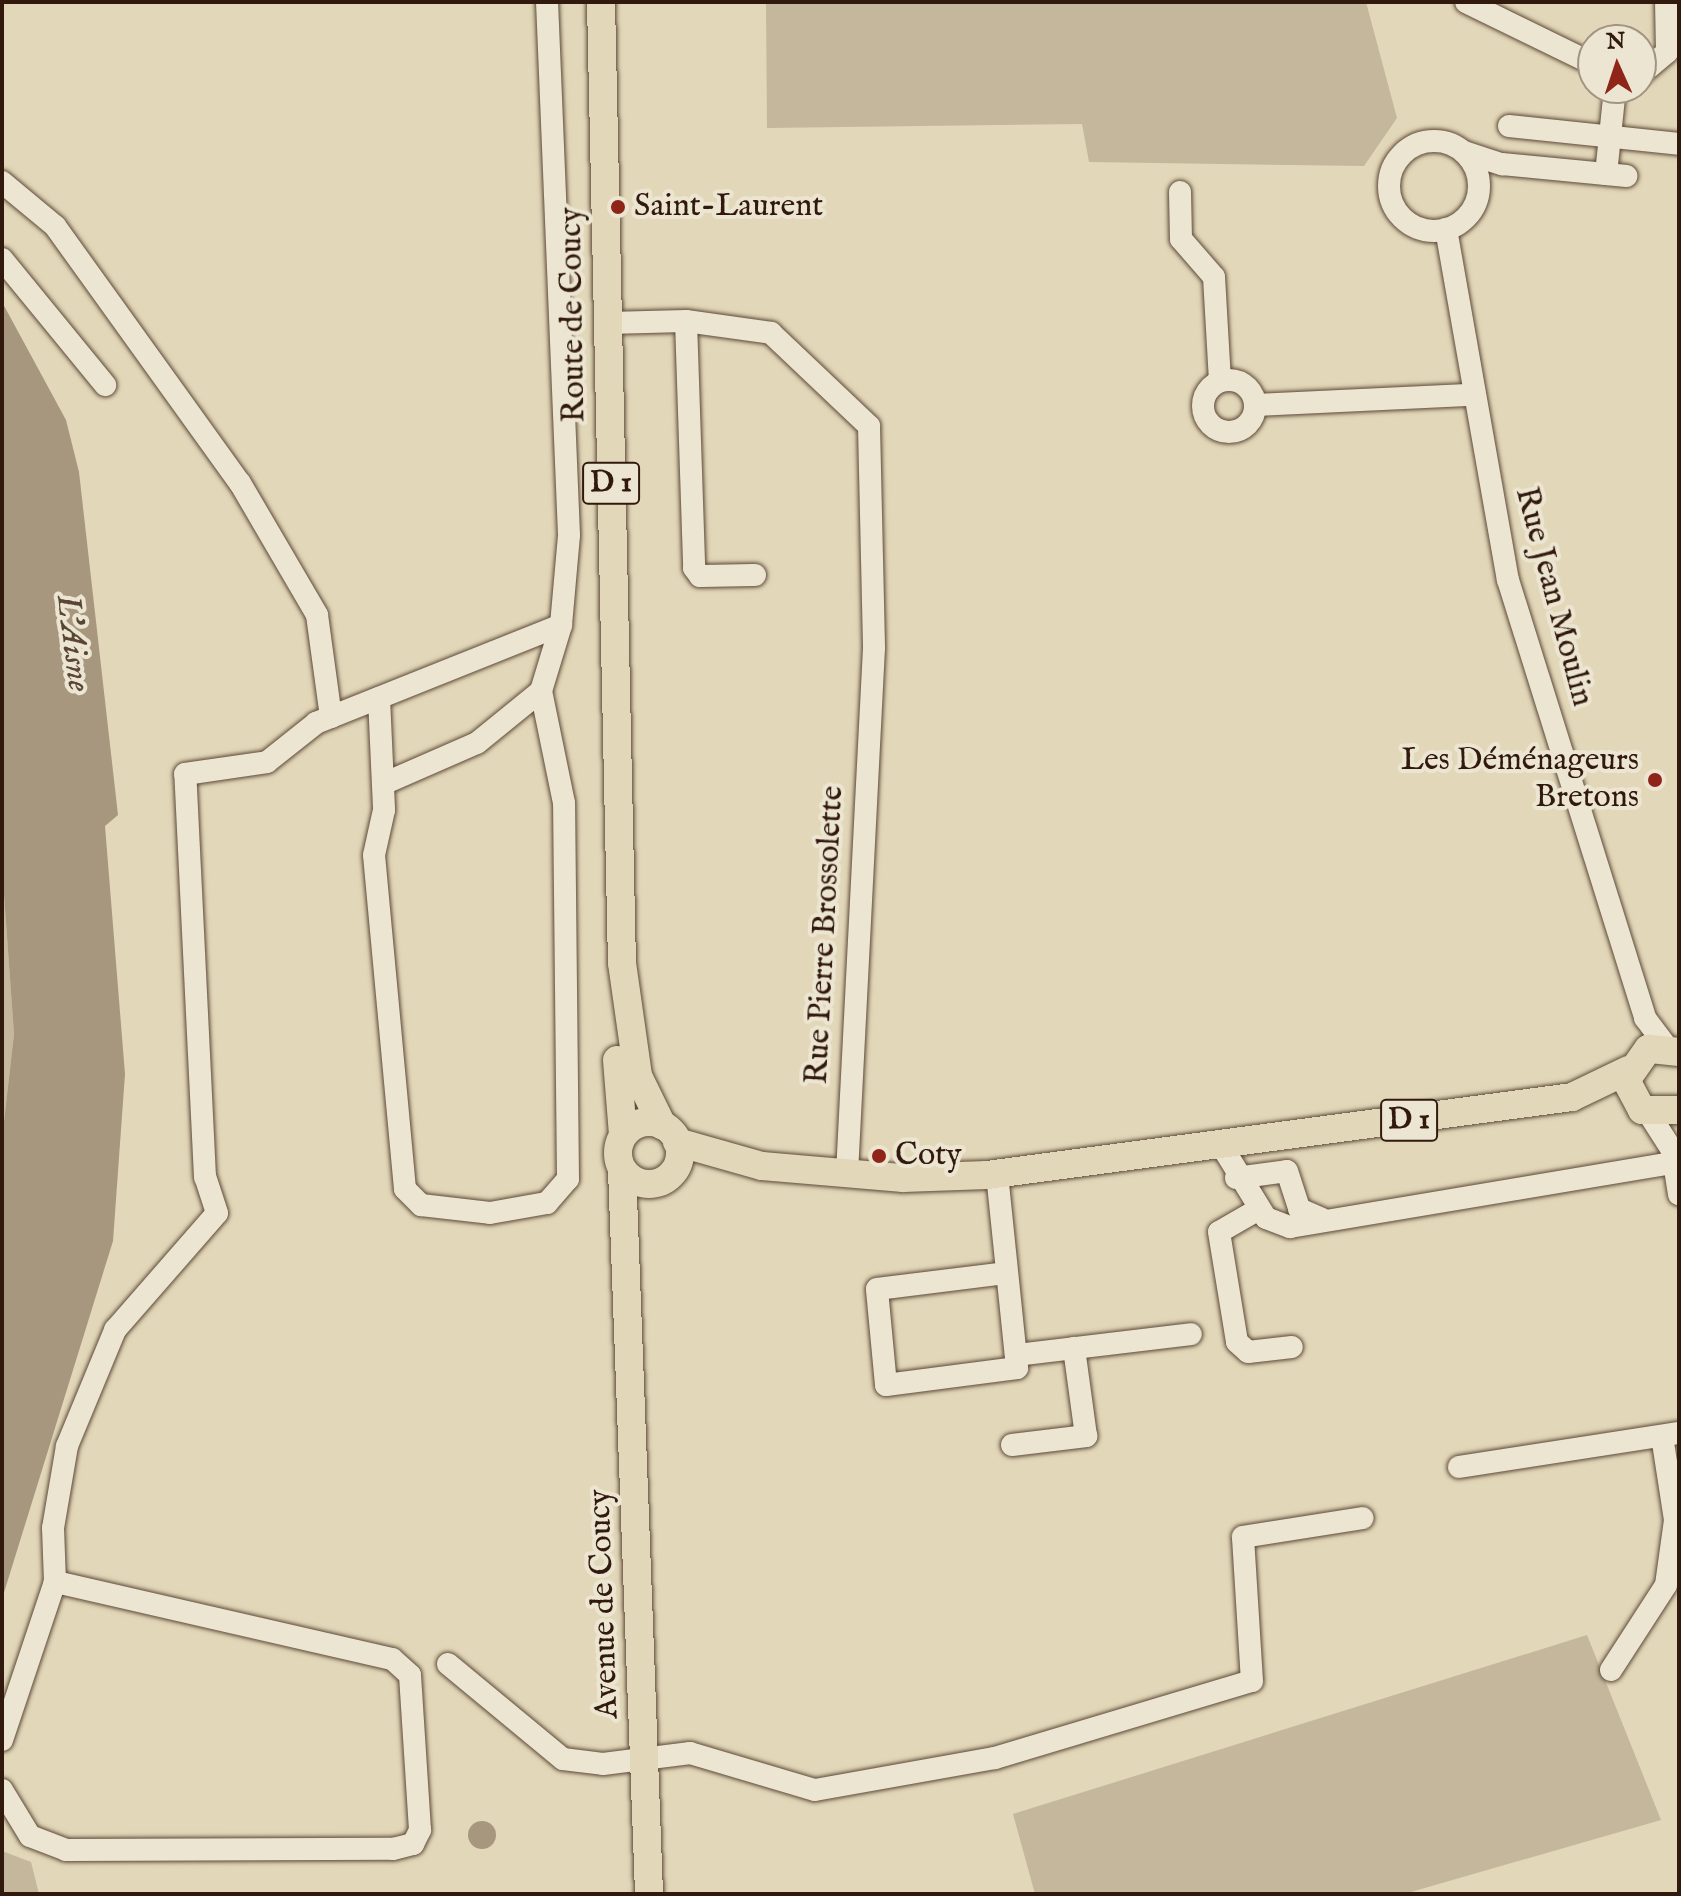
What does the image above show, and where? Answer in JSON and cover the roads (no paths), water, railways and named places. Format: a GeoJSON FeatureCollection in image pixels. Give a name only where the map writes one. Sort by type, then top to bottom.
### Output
{"type":"FeatureCollection","features":[{"type":"Feature","properties":{"kind":"main road","name":"Route de Coucy"},"geometry":{"type":"LineString","coordinates":[[601,2],[622,963],[615,1042],[627,1110],[622,1170]]}},
{"type":"Feature","properties":{"kind":"main road","name":"Route de Coucy"},"geometry":{"type":"LineString","coordinates":[[622,963],[638,1076],[668,1155]]}},
{"type":"Feature","properties":{"kind":"main road"},"geometry":{"type":"LineString","coordinates":[[1673,1050],[1634,1062],[1640,1106],[1679,1110]]}},
{"type":"Feature","properties":{"kind":"main road","name":"D 1"},"geometry":{"type":"LineString","coordinates":[[1572,1097],[1634,1062]]}},
{"type":"Feature","properties":{"kind":"main road","name":"D 1"},"geometry":{"type":"LineString","coordinates":[[668,1155],[847,1173],[997,1174],[1038,1171],[1147,1149],[1236,1158],[1572,1097],[1640,1106]]}},
{"type":"Feature","properties":{"kind":"main road"},"geometry":{"type":"LineString","coordinates":[[622,1170],[637,1183],[668,1155],[641,1123],[623,1135]]}},
{"type":"Feature","properties":{"kind":"main road","name":"Avenue de Coucy"},"geometry":{"type":"LineString","coordinates":[[631,1311],[639,1228],[668,1155]]}},
{"type":"Feature","properties":{"kind":"main road","name":"Avenue de Coucy"},"geometry":{"type":"LineString","coordinates":[[622,1170],[631,1311],[649,1894]]}},
{"type":"Feature","properties":{"kind":"street"},"geometry":{"type":"LineString","coordinates":[[379,698],[383,784],[374,855],[405,1189],[421,1205],[490,1213],[547,1203],[568,1179],[564,803],[541,691],[561,625],[569,535],[547,2]]}},
{"type":"Feature","properties":{"kind":"street"},"geometry":{"type":"LineString","coordinates":[[1466,2],[1577,56]]}},
{"type":"Feature","properties":{"kind":"street"},"geometry":{"type":"LineString","coordinates":[[1657,60],[1667,52],[1666,2]]}},
{"type":"Feature","properties":{"kind":"street"},"geometry":{"type":"LineString","coordinates":[[1502,164],[1479,180],[1468,216],[1446,229],[1418,228],[1396,210],[1392,169],[1424,142],[1502,164],[1616,175],[1610,136],[1613,104]]}},
{"type":"Feature","properties":{"kind":"street"},"geometry":{"type":"LineString","coordinates":[[1509,126],[1679,144]]}},
{"type":"Feature","properties":{"kind":"street"},"geometry":{"type":"LineString","coordinates":[[1464,152],[1479,180]]}},
{"type":"Feature","properties":{"kind":"street"},"geometry":{"type":"LineString","coordinates":[[2,182],[55,226],[240,483],[317,615],[331,717]]}},
{"type":"Feature","properties":{"kind":"street"},"geometry":{"type":"LineString","coordinates":[[1180,192],[1181,239],[1214,277],[1220,381],[1202,408],[1217,429],[1243,428],[1256,405]]}},
{"type":"Feature","properties":{"kind":"street","name":"Rue Jean Moulin"},"geometry":{"type":"LineString","coordinates":[[1446,229],[1472,395],[1508,580],[1645,1018],[1673,1050]]}},
{"type":"Feature","properties":{"kind":"street"},"geometry":{"type":"LineString","coordinates":[[2,259],[105,385]]}},
{"type":"Feature","properties":{"kind":"street"},"geometry":{"type":"LineString","coordinates":[[608,323],[686,321],[694,568],[700,576],[755,575]]}},
{"type":"Feature","properties":{"kind":"street","name":"Rue Pierre Brossolette"},"geometry":{"type":"LineString","coordinates":[[686,321],[771,333],[869,426],[870,700],[847,1173]]}},
{"type":"Feature","properties":{"kind":"street"},"geometry":{"type":"LineString","coordinates":[[1220,381],[1244,384],[1256,405]]}},
{"type":"Feature","properties":{"kind":"street"},"geometry":{"type":"LineString","coordinates":[[1256,405],[1472,395]]}},
{"type":"Feature","properties":{"kind":"street"},"geometry":{"type":"LineString","coordinates":[[2,1740],[55,1582],[53,1528],[67,1446],[115,1330],[217,1213],[205,1177],[185,774],[267,762],[331,717],[561,625]]}},
{"type":"Feature","properties":{"kind":"street"},"geometry":{"type":"LineString","coordinates":[[383,784],[477,743],[541,691]]}},
{"type":"Feature","properties":{"kind":"street","name":"Rue Jean Moulin"},"geometry":{"type":"LineString","coordinates":[[1634,1062],[1645,1018]]}},
{"type":"Feature","properties":{"kind":"street"},"geometry":{"type":"LineString","coordinates":[[1640,1106],[1675,1158]]}},
{"type":"Feature","properties":{"kind":"street"},"geometry":{"type":"LineString","coordinates":[[1679,1124],[1675,1158],[1679,1194]]}},
{"type":"Feature","properties":{"kind":"street"},"geometry":{"type":"LineString","coordinates":[[1236,1158],[1259,1209],[1278,1226],[1675,1158]]}},
{"type":"Feature","properties":{"kind":"street"},"geometry":{"type":"LineString","coordinates":[[1236,1158],[1287,1171],[1299,1209],[1322,1219]]}},
{"type":"Feature","properties":{"kind":"street"},"geometry":{"type":"LineString","coordinates":[[997,1174],[1017,1368],[886,1385],[877,1289],[1005,1273]]}},
{"type":"Feature","properties":{"kind":"street"},"geometry":{"type":"LineString","coordinates":[[1259,1209],[1219,1232],[1237,1342],[1248,1352],[1292,1347]]}},
{"type":"Feature","properties":{"kind":"street"},"geometry":{"type":"LineString","coordinates":[[1016,1355],[1191,1334]]}},
{"type":"Feature","properties":{"kind":"street"},"geometry":{"type":"LineString","coordinates":[[1012,1445],[1086,1436],[1074,1348]]}},
{"type":"Feature","properties":{"kind":"street"},"geometry":{"type":"LineString","coordinates":[[1459,1467],[1670,1434],[1675,1520],[1666,1585],[1611,1670]]}},
{"type":"Feature","properties":{"kind":"street"},"geometry":{"type":"LineString","coordinates":[[448,1664],[563,1759],[603,1764],[644,1756],[690,1753],[815,1790],[995,1758],[1252,1681],[1243,1537],[1363,1518]]}},
{"type":"Feature","properties":{"kind":"street"},"geometry":{"type":"LineString","coordinates":[[2,1790],[30,1836],[66,1850],[393,1849],[413,1844],[420,1830],[410,1675],[392,1659],[55,1582]]}},
{"type":"Feature","properties":{"kind":"water","name":"L'Aisne"},"geometry":{"type":"Polygon","coordinates":[[[2,302],[66,420],[79,472],[118,815],[105,826],[125,1074],[113,1241],[2,1599],[2,1139],[14,1034],[2,867],[2,302]]]}},
{"type":"Feature","properties":{"kind":"water"},"geometry":{"type":"Polygon","coordinates":[[[482,1821],[492,1825],[496,1835],[492,1845],[482,1849],[472,1845],[468,1835],[472,1825],[482,1821]]]}},
{"type":"Feature","properties":{"kind":"place","name":"Saint-Laurent"},"geometry":{"type":"Point","coordinates":[618,207]}},
{"type":"Feature","properties":{"kind":"place","name":"Les Déménageurs Bretons"},"geometry":{"type":"Point","coordinates":[1655,780]}},
{"type":"Feature","properties":{"kind":"place","name":"Coty"},"geometry":{"type":"Point","coordinates":[879,1156]}}]}
